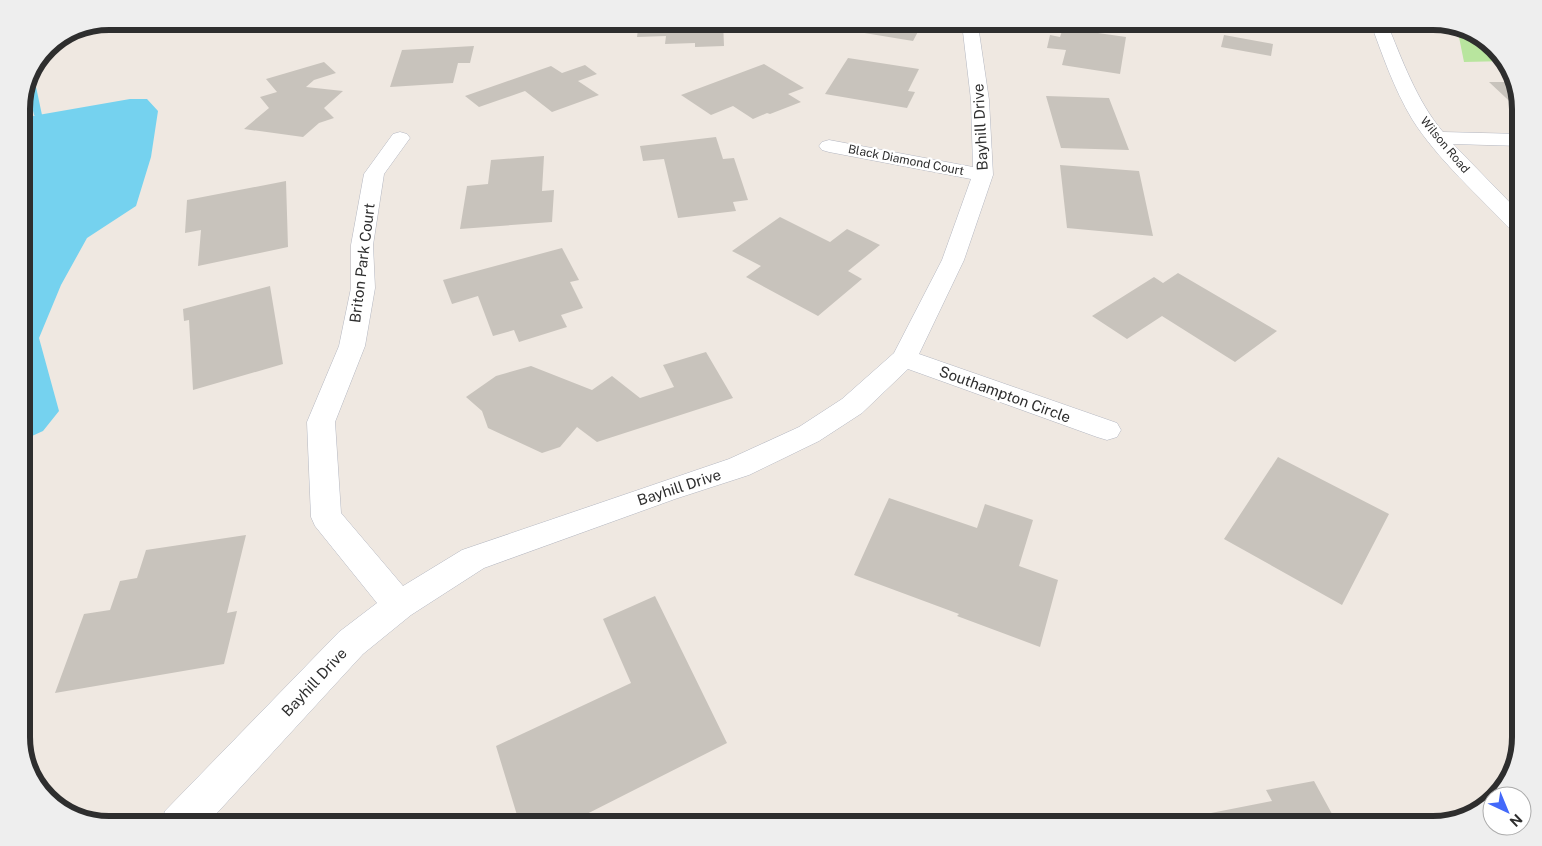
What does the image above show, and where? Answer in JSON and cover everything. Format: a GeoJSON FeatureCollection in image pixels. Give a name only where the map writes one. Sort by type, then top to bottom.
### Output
{"type":"FeatureCollection","features":[{"type":"Feature","properties":{"kind":"street","name":"Bayhill Drive"},"geometry":{"type":"LineString","coordinates":[[188,816],[351,643],[399,605],[473,559],[740,467],[800,438],[852,406],[904,358],[953,260],[983,174],[980,100],[971,30]]}},
{"type":"Feature","properties":{"kind":"street","name":"Wilson Road"},"geometry":{"type":"LineString","coordinates":[[1382,30],[1395,64],[1421,118],[1455,160],[1512,218]]}},
{"type":"Feature","properties":{"kind":"street","name":"Briton Park Court"},"geometry":{"type":"LineString","coordinates":[[399,605],[326,517],[321,422],[352,346],[362,288],[362,245],[374,174],[400,138]]}},
{"type":"Feature","properties":{"kind":"street"},"geometry":{"type":"LineString","coordinates":[[1436,138],[1512,140]]}},
{"type":"Feature","properties":{"kind":"street","name":"Black Diamond Court"},"geometry":{"type":"LineString","coordinates":[[829,146],[983,174]]}},
{"type":"Feature","properties":{"kind":"street","name":"Southampton Circle"},"geometry":{"type":"LineString","coordinates":[[904,358],[1107,430]]}},
{"type":"Feature","properties":{"kind":"green space"},"geometry":{"type":"Polygon","coordinates":[[[1458,34],[1477,43],[1496,61],[1464,62],[1458,34]]]}},
{"type":"Feature","properties":{"kind":"water"},"geometry":{"type":"Polygon","coordinates":[[[130,99],[147,99],[158,111],[151,157],[136,206],[87,238],[61,285],[39,338],[59,411],[43,431],[30,437],[30,116],[130,99]]]}},
{"type":"Feature","properties":{"kind":"building"},"geometry":{"type":"Polygon","coordinates":[[[638,30],[723,30],[724,46],[695,47],[695,43],[665,44],[666,36],[637,37],[638,30]]]}},
{"type":"Feature","properties":{"kind":"building"},"geometry":{"type":"Polygon","coordinates":[[[846,30],[919,30],[913,41],[846,30]]]}},
{"type":"Feature","properties":{"kind":"building"},"geometry":{"type":"Polygon","coordinates":[[[1062,30],[1077,30],[1126,37],[1120,74],[1062,65],[1066,50],[1047,48],[1050,35],[1060,37],[1062,30]]]}},
{"type":"Feature","properties":{"kind":"building"},"geometry":{"type":"Polygon","coordinates":[[[1224,35],[1273,44],[1271,56],[1221,47],[1224,35]]]}},
{"type":"Feature","properties":{"kind":"building"},"geometry":{"type":"Polygon","coordinates":[[[474,46],[470,63],[458,63],[453,83],[390,87],[402,50],[474,46]]]}},
{"type":"Feature","properties":{"kind":"building"},"geometry":{"type":"Polygon","coordinates":[[[848,58],[919,69],[908,91],[915,92],[907,108],[825,94],[848,58]]]}},
{"type":"Feature","properties":{"kind":"building"},"geometry":{"type":"Polygon","coordinates":[[[324,62],[336,73],[314,80],[306,87],[343,91],[324,108],[334,118],[319,123],[303,137],[244,129],[269,108],[260,97],[277,92],[266,79],[324,62]]]}},
{"type":"Feature","properties":{"kind":"building"},"geometry":{"type":"Polygon","coordinates":[[[764,64],[804,88],[788,94],[801,102],[753,119],[733,106],[711,115],[681,95],[764,64]]]}},
{"type":"Feature","properties":{"kind":"building"},"geometry":{"type":"Polygon","coordinates":[[[585,65],[597,74],[578,81],[599,95],[552,112],[525,91],[479,107],[465,96],[551,66],[562,73],[585,65]]]}},
{"type":"Feature","properties":{"kind":"building"},"geometry":{"type":"Polygon","coordinates":[[[1489,82],[1508,82],[1512,104],[1489,82]]]}},
{"type":"Feature","properties":{"kind":"building"},"geometry":{"type":"Polygon","coordinates":[[[1046,96],[1109,98],[1129,150],[1061,148],[1046,96]]]}},
{"type":"Feature","properties":{"kind":"building"},"geometry":{"type":"Polygon","coordinates":[[[716,137],[723,159],[734,158],[748,200],[733,202],[736,211],[678,218],[664,159],[643,161],[640,146],[716,137]]]}},
{"type":"Feature","properties":{"kind":"building"},"geometry":{"type":"Polygon","coordinates":[[[544,156],[542,191],[554,190],[552,222],[460,229],[467,186],[488,184],[491,160],[544,156]]]}},
{"type":"Feature","properties":{"kind":"building"},"geometry":{"type":"Polygon","coordinates":[[[1060,165],[1139,171],[1153,236],[1067,228],[1060,165]]]}},
{"type":"Feature","properties":{"kind":"building"},"geometry":{"type":"Polygon","coordinates":[[[286,181],[288,247],[198,266],[201,230],[185,233],[187,200],[286,181]]]}},
{"type":"Feature","properties":{"kind":"building"},"geometry":{"type":"Polygon","coordinates":[[[780,217],[830,242],[847,229],[880,245],[848,271],[862,279],[818,316],[746,277],[761,266],[732,251],[780,217]]]}},
{"type":"Feature","properties":{"kind":"building"},"geometry":{"type":"Polygon","coordinates":[[[562,248],[579,280],[570,282],[583,308],[561,315],[567,327],[519,342],[514,330],[493,336],[478,296],[452,304],[443,280],[562,248]]]}},
{"type":"Feature","properties":{"kind":"building"},"geometry":{"type":"Polygon","coordinates":[[[1178,273],[1277,331],[1235,362],[1162,316],[1127,339],[1092,316],[1154,277],[1163,283],[1178,273]]]}},
{"type":"Feature","properties":{"kind":"building"},"geometry":{"type":"Polygon","coordinates":[[[270,286],[283,364],[193,390],[189,320],[184,321],[183,309],[270,286]]]}},
{"type":"Feature","properties":{"kind":"building"},"geometry":{"type":"Polygon","coordinates":[[[706,352],[733,398],[597,442],[577,427],[560,447],[542,453],[488,428],[482,411],[466,397],[496,376],[531,366],[592,390],[612,376],[640,398],[674,387],[663,365],[706,352]]]}},
{"type":"Feature","properties":{"kind":"building"},"geometry":{"type":"Polygon","coordinates":[[[1278,457],[1389,514],[1342,605],[1224,539],[1278,457]]]}},
{"type":"Feature","properties":{"kind":"building"},"geometry":{"type":"Polygon","coordinates":[[[889,498],[977,528],[985,504],[1033,520],[1019,566],[1058,580],[1040,647],[957,616],[959,614],[854,575],[889,498]]]}},
{"type":"Feature","properties":{"kind":"building"},"geometry":{"type":"Polygon","coordinates":[[[246,535],[227,613],[237,611],[224,664],[55,693],[84,614],[110,610],[120,581],[137,578],[146,550],[246,535]]]}},
{"type":"Feature","properties":{"kind":"building"},"geometry":{"type":"Polygon","coordinates":[[[655,596],[727,743],[583,816],[517,816],[496,746],[631,683],[603,619],[655,596]]]}},
{"type":"Feature","properties":{"kind":"building"},"geometry":{"type":"Polygon","coordinates":[[[1314,781],[1333,816],[1196,816],[1272,801],[1266,790],[1314,781]]]}},
{"type":"Feature","properties":{"kind":"waterway"},"geometry":{"type":"LineString","coordinates":[[33,90],[38,115]]}}]}
